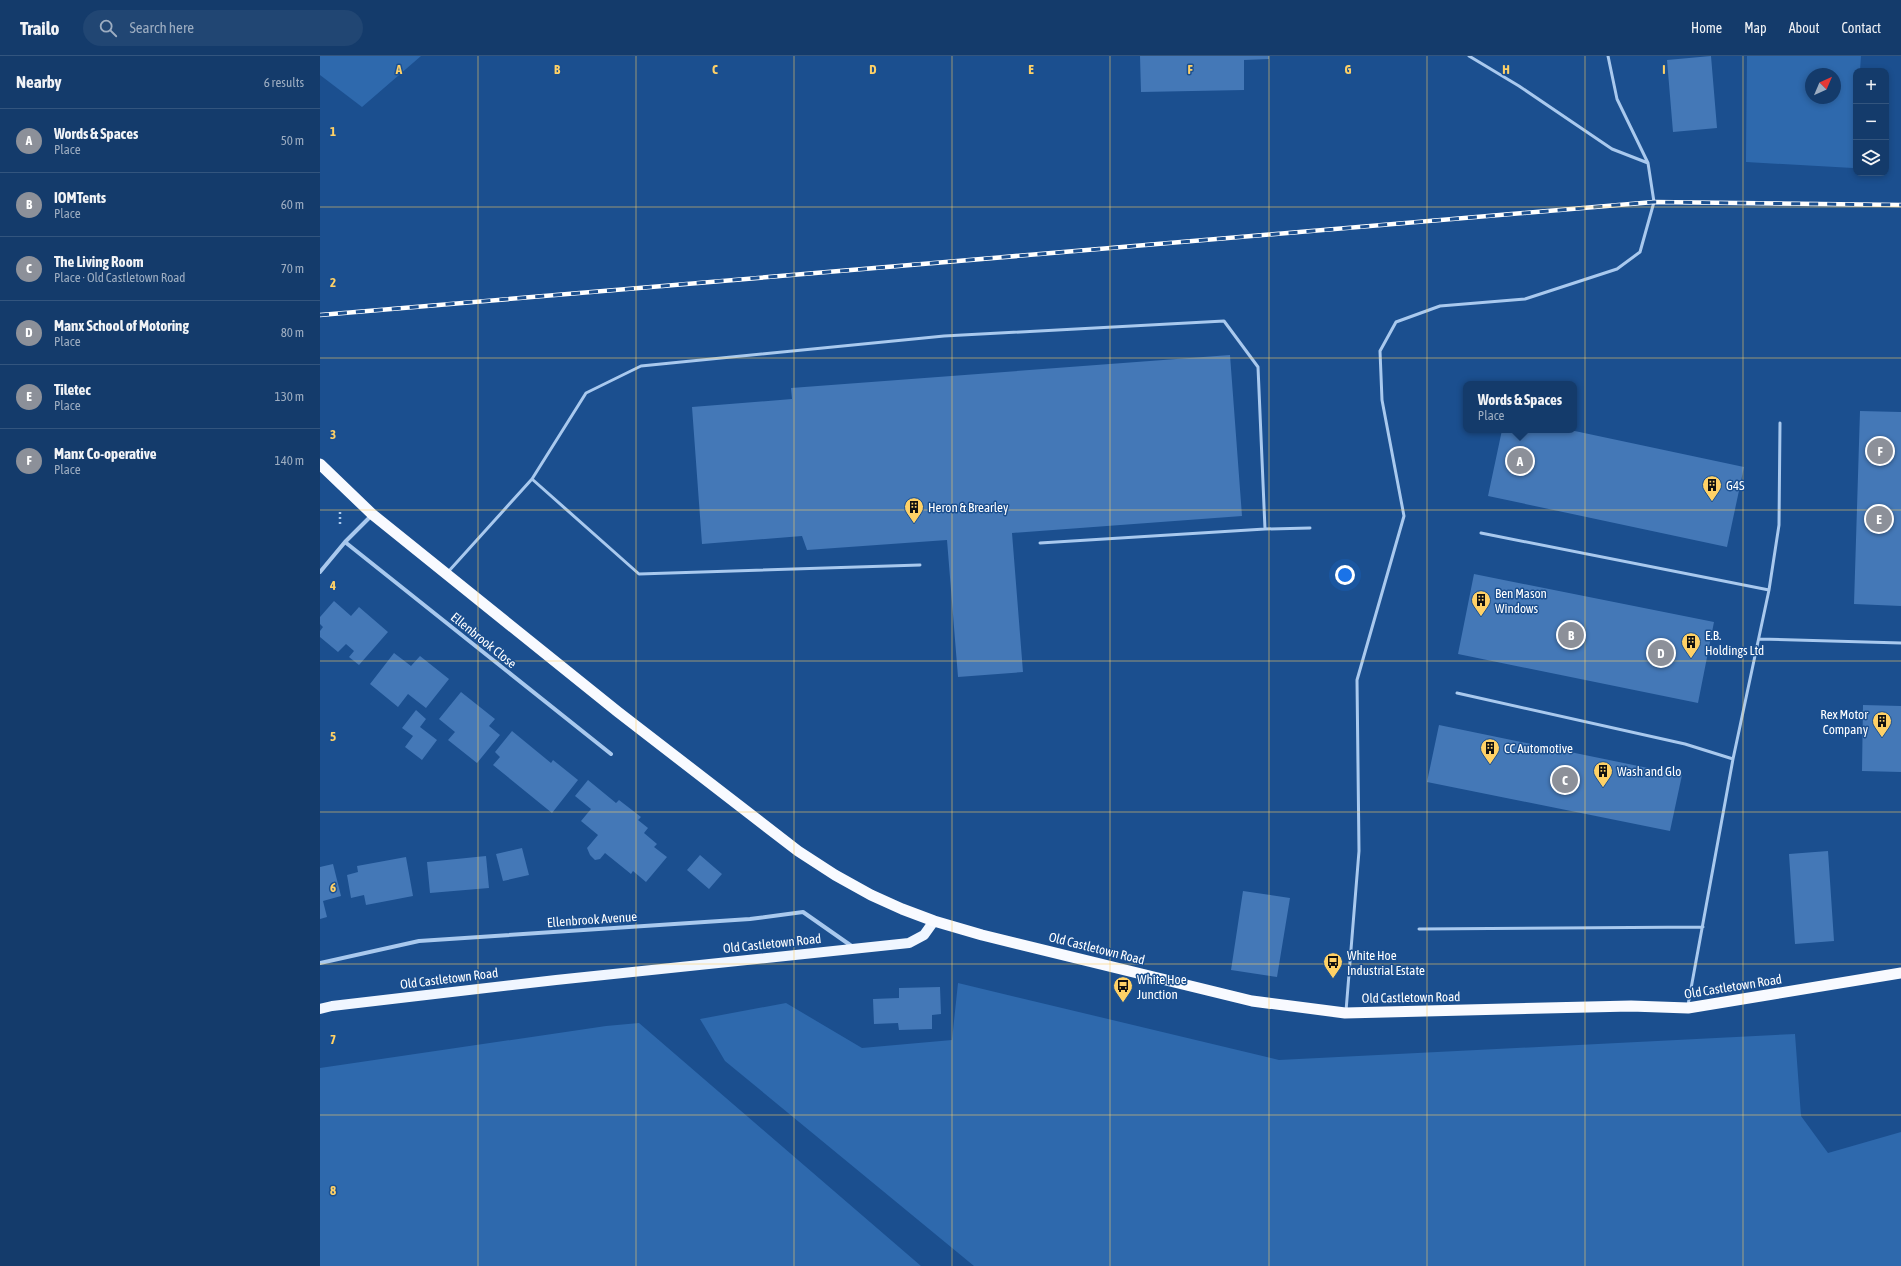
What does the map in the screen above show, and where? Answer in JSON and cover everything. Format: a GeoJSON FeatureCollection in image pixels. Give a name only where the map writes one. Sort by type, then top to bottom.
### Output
{"type":"FeatureCollection","features":[{"type":"Feature","properties":{"kind":"highway"},"geometry":{"type":"LineString","coordinates":[[320,464],[372,514],[618,712],[798,851],[835,875],[872,895],[902,909],[934,921]]}},
{"type":"Feature","properties":{"kind":"highway","name":"Old Castletown Road"},"geometry":{"type":"LineString","coordinates":[[934,921],[982,935],[1252,1001],[1346,1013],[1631,1006],[1688,1008],[1901,973]]}},
{"type":"Feature","properties":{"kind":"main road","name":"Old Castletown Road"},"geometry":{"type":"LineString","coordinates":[[320,1009],[332,1006],[556,980],[909,943],[924,935],[934,921]]}},
{"type":"Feature","properties":{"kind":"street"},"geometry":{"type":"LineString","coordinates":[[320,572],[345,542],[372,514]]}},
{"type":"Feature","properties":{"kind":"street","name":"Ellenbrook Close"},"geometry":{"type":"LineString","coordinates":[[345,542],[610,754]]}},
{"type":"Feature","properties":{"kind":"street","name":"Ellenbrook Avenue"},"geometry":{"type":"LineString","coordinates":[[320,963],[419,941],[750,919],[802,912],[856,948]]}},
{"type":"Feature","properties":{"kind":"lane"},"geometry":{"type":"LineString","coordinates":[[1469,56],[1519,86],[1612,149],[1648,163]]}},
{"type":"Feature","properties":{"kind":"lane"},"geometry":{"type":"LineString","coordinates":[[1346,1013],[1359,851],[1357,680],[1404,516],[1382,400],[1380,351],[1396,322],[1440,306],[1525,299],[1617,268],[1640,252],[1654,202],[1648,163],[1617,99],[1608,56]]}},
{"type":"Feature","properties":{"kind":"lane"},"geometry":{"type":"LineString","coordinates":[[447,573],[532,479],[586,393],[640,366],[944,336],[1224,321],[1258,366],[1265,529]]}},
{"type":"Feature","properties":{"kind":"lane"},"geometry":{"type":"LineString","coordinates":[[1688,1008],[1733,759],[1769,590],[1779,525],[1780,423]]}},
{"type":"Feature","properties":{"kind":"lane"},"geometry":{"type":"LineString","coordinates":[[532,479],[639,574],[920,565]]}},
{"type":"Feature","properties":{"kind":"lane"},"geometry":{"type":"LineString","coordinates":[[1040,543],[1265,529],[1310,528]]}},
{"type":"Feature","properties":{"kind":"lane"},"geometry":{"type":"LineString","coordinates":[[1481,533],[1769,590]]}},
{"type":"Feature","properties":{"kind":"lane"},"geometry":{"type":"LineString","coordinates":[[1758,639],[1901,642]]}},
{"type":"Feature","properties":{"kind":"lane"},"geometry":{"type":"LineString","coordinates":[[1457,692],[1685,744],[1733,759]]}},
{"type":"Feature","properties":{"kind":"lane"},"geometry":{"type":"LineString","coordinates":[[1419,928],[1703,928]]}},
{"type":"Feature","properties":{"kind":"path"},"geometry":{"type":"LineString","coordinates":[[336,508],[341,512],[340,526]]}},
{"type":"Feature","properties":{"kind":"shaded area"},"geometry":{"type":"Polygon","coordinates":[[[320,56],[421,56],[362,107],[320,75],[320,56]]]}},
{"type":"Feature","properties":{"kind":"shaded area"},"geometry":{"type":"Polygon","coordinates":[[[1747,56],[1861,56],[1860,68],[1853,68],[1853,168],[1746,162],[1747,56]]]}},
{"type":"Feature","properties":{"kind":"shaded area"},"geometry":{"type":"Polygon","coordinates":[[[958,983],[1279,1060],[1795,1034],[1801,1116],[1828,1153],[1901,1132],[1901,1266],[974,1266],[725,1061],[700,1019],[786,1003],[862,1048],[952,1040],[958,983]]]}},
{"type":"Feature","properties":{"kind":"shaded area"},"geometry":{"type":"Polygon","coordinates":[[[639,1023],[921,1266],[320,1266],[320,1068],[606,1026],[639,1023]]]}},
{"type":"Feature","properties":{"kind":"building"},"geometry":{"type":"Polygon","coordinates":[[[1140,56],[1269,56],[1269,59],[1244,60],[1244,90],[1141,92],[1140,56]]]}},
{"type":"Feature","properties":{"kind":"building"},"geometry":{"type":"Polygon","coordinates":[[[1711,56],[1717,128],[1673,132],[1667,60],[1711,56]]]}},
{"type":"Feature","properties":{"kind":"building","name":"Heron & Brearley"},"geometry":{"type":"Polygon","coordinates":[[[1230,355],[1242,516],[1012,533],[1023,672],[958,677],[947,540],[807,550],[802,536],[702,544],[692,407],[792,399],[791,388],[1230,355]]]}},
{"type":"Feature","properties":{"kind":"building"},"geometry":{"type":"Polygon","coordinates":[[[1860,411],[1901,412],[1901,606],[1854,604],[1860,411]]]}},
{"type":"Feature","properties":{"kind":"building"},"geometry":{"type":"Polygon","coordinates":[[[1577,431],[1744,467],[1727,547],[1488,496],[1501,433],[1577,433],[1577,431]]]}},
{"type":"Feature","properties":{"kind":"building"},"geometry":{"type":"Polygon","coordinates":[[[1474,574],[1714,622],[1698,703],[1458,654],[1474,574]]]}},
{"type":"Feature","properties":{"kind":"building"},"geometry":{"type":"Polygon","coordinates":[[[334,601],[351,616],[359,607],[388,632],[359,665],[349,657],[354,651],[346,644],[338,652],[320,637],[320,631],[323,627],[320,624],[320,617],[334,601]]]}},
{"type":"Feature","properties":{"kind":"building"},"geometry":{"type":"Polygon","coordinates":[[[394,653],[411,666],[420,656],[449,679],[426,708],[408,694],[398,707],[370,684],[394,653]]]}},
{"type":"Feature","properties":{"kind":"building"},"geometry":{"type":"Polygon","coordinates":[[[461,692],[495,719],[489,726],[500,735],[477,763],[448,740],[455,732],[439,719],[461,692]]]}},
{"type":"Feature","properties":{"kind":"building","name":"Rex Motor Company"},"geometry":{"type":"Polygon","coordinates":[[[1863,705],[1901,706],[1901,772],[1862,771],[1863,705]]]}},
{"type":"Feature","properties":{"kind":"building"},"geometry":{"type":"Polygon","coordinates":[[[416,710],[426,719],[420,727],[437,740],[422,760],[405,747],[413,736],[402,728],[416,710]]]}},
{"type":"Feature","properties":{"kind":"building"},"geometry":{"type":"Polygon","coordinates":[[[1439,725],[1682,775],[1670,831],[1427,782],[1439,725]]]}},
{"type":"Feature","properties":{"kind":"building"},"geometry":{"type":"Polygon","coordinates":[[[512,731],[551,763],[553,760],[578,780],[552,813],[493,765],[500,757],[495,752],[512,731]]]}},
{"type":"Feature","properties":{"kind":"building"},"geometry":{"type":"Polygon","coordinates":[[[588,780],[616,803],[619,800],[641,817],[638,820],[648,828],[644,833],[657,844],[654,847],[667,857],[646,882],[633,871],[631,874],[605,853],[600,859],[595,860],[590,855],[587,848],[598,835],[581,821],[591,809],[575,796],[588,780]]]}},
{"type":"Feature","properties":{"kind":"building"},"geometry":{"type":"Polygon","coordinates":[[[522,848],[529,875],[503,881],[496,854],[522,848]]]}},
{"type":"Feature","properties":{"kind":"building"},"geometry":{"type":"Polygon","coordinates":[[[1828,851],[1834,941],[1795,944],[1789,854],[1828,851]]]}},
{"type":"Feature","properties":{"kind":"building"},"geometry":{"type":"Polygon","coordinates":[[[700,855],[722,874],[709,889],[687,870],[700,855]]]}},
{"type":"Feature","properties":{"kind":"building"},"geometry":{"type":"Polygon","coordinates":[[[486,856],[489,888],[430,893],[427,862],[486,856]]]}},
{"type":"Feature","properties":{"kind":"building"},"geometry":{"type":"Polygon","coordinates":[[[406,857],[413,896],[366,905],[364,895],[351,898],[347,875],[358,872],[357,866],[406,857]]]}},
{"type":"Feature","properties":{"kind":"building"},"geometry":{"type":"Polygon","coordinates":[[[333,864],[341,896],[323,901],[327,917],[320,919],[320,867],[333,864]]]}},
{"type":"Feature","properties":{"kind":"building"},"geometry":{"type":"Polygon","coordinates":[[[1243,891],[1290,898],[1277,977],[1231,970],[1243,891]]]}},
{"type":"Feature","properties":{"kind":"building"},"geometry":{"type":"Polygon","coordinates":[[[940,987],[941,1014],[932,1015],[932,1029],[899,1030],[898,1023],[874,1024],[873,999],[899,998],[899,988],[940,987]]]}},
{"type":"Feature","properties":{"kind":"railway"},"geometry":{"type":"LineString","coordinates":[[320,315],[1654,202],[1901,205]]}},
{"type":"Feature","properties":{"kind":"place","name":"Manx Co-operative"},"geometry":{"type":"Point","coordinates":[1880,451]}},
{"type":"Feature","properties":{"kind":"place","name":"Words & Spaces"},"geometry":{"type":"Point","coordinates":[1520,461]}},
{"type":"Feature","properties":{"kind":"place","name":"G4S"},"geometry":{"type":"Point","coordinates":[1712,502]}},
{"type":"Feature","properties":{"kind":"place","name":"Tiletec"},"geometry":{"type":"Point","coordinates":[1879,519]}},
{"type":"Feature","properties":{"kind":"place","name":"Heron & Brearley"},"geometry":{"type":"Point","coordinates":[914,524]}},
{"type":"Feature","properties":{"kind":"place","name":"Ben Mason Windows"},"geometry":{"type":"Point","coordinates":[1481,617]}},
{"type":"Feature","properties":{"kind":"place","name":"IOMTents"},"geometry":{"type":"Point","coordinates":[1571,635]}},
{"type":"Feature","properties":{"kind":"place","name":"Manx School of Motoring"},"geometry":{"type":"Point","coordinates":[1661,653]}},
{"type":"Feature","properties":{"kind":"place","name":"E.B. Holdings Ltd"},"geometry":{"type":"Point","coordinates":[1691,659]}},
{"type":"Feature","properties":{"kind":"place","name":"Rex Motor Company"},"geometry":{"type":"Point","coordinates":[1882,738]}},
{"type":"Feature","properties":{"kind":"place","name":"CC Automotive"},"geometry":{"type":"Point","coordinates":[1490,765]}},
{"type":"Feature","properties":{"kind":"place","name":"The Living Room"},"geometry":{"type":"Point","coordinates":[1565,780]}},
{"type":"Feature","properties":{"kind":"place","name":"Wash and Glo"},"geometry":{"type":"Point","coordinates":[1603,788]}},
{"type":"Feature","properties":{"kind":"place","name":"White Hoe Industrial Estate"},"geometry":{"type":"Point","coordinates":[1333,979]}},
{"type":"Feature","properties":{"kind":"place","name":"White Hoe Junction"},"geometry":{"type":"Point","coordinates":[1123,1003]}}]}
